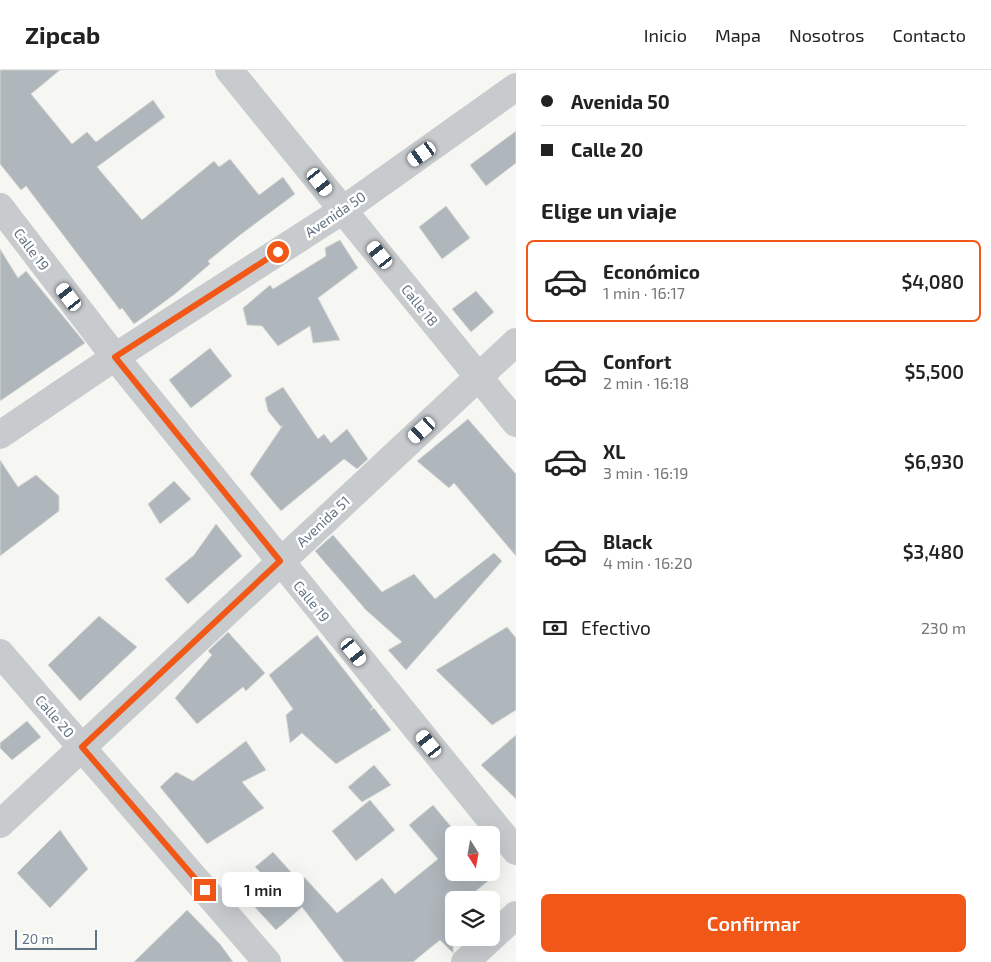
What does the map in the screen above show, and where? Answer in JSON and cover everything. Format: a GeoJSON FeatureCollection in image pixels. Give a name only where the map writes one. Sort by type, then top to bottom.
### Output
{"type":"FeatureCollection","features":[{"type":"Feature","properties":{"kind":"street","name":"Calle 18"},"geometry":{"type":"LineString","coordinates":[[229,70],[516,423]]}},
{"type":"Feature","properties":{"kind":"street","name":"Avenida 50"},"geometry":{"type":"LineString","coordinates":[[0,435],[115,357],[343,210],[516,87]]}},
{"type":"Feature","properties":{"kind":"street","name":"Calle 19"},"geometry":{"type":"LineString","coordinates":[[0,207],[115,357],[516,851]]}},
{"type":"Feature","properties":{"kind":"street","name":"Avenida 51"},"geometry":{"type":"LineString","coordinates":[[0,824],[516,342]]}},
{"type":"Feature","properties":{"kind":"street","name":"Calle 20"},"geometry":{"type":"LineString","coordinates":[[0,653],[267,962]]}},
{"type":"Feature","properties":{"kind":"street"},"geometry":{"type":"LineString","coordinates":[[465,962],[516,915]]}},
{"type":"Feature","properties":{"kind":"building"},"geometry":{"type":"Polygon","coordinates":[[[0,70],[60,70],[31,94],[72,144],[87,132],[96,142],[153,100],[165,117],[97,167],[142,220],[214,161],[219,167],[230,159],[259,195],[283,177],[295,194],[240,235],[208,261],[210,264],[175,294],[134,324],[122,308],[120,310],[26,186],[21,190],[0,164],[0,70]]]}},
{"type":"Feature","properties":{"kind":"building"},"geometry":{"type":"Polygon","coordinates":[[[516,131],[516,163],[486,186],[470,165],[516,131]]]}},
{"type":"Feature","properties":{"kind":"building"},"geometry":{"type":"Polygon","coordinates":[[[446,206],[470,238],[442,259],[419,227],[446,206]]]}},
{"type":"Feature","properties":{"kind":"building"},"geometry":{"type":"Polygon","coordinates":[[[340,240],[358,268],[318,298],[340,340],[313,343],[310,326],[278,346],[262,326],[247,325],[243,308],[270,285],[273,289],[326,256],[325,248],[340,240]]]}},
{"type":"Feature","properties":{"kind":"building"},"geometry":{"type":"Polygon","coordinates":[[[0,249],[18,278],[26,271],[85,343],[0,401],[0,249]]]}},
{"type":"Feature","properties":{"kind":"building"},"geometry":{"type":"Polygon","coordinates":[[[476,291],[494,312],[471,332],[452,309],[476,291]]]}},
{"type":"Feature","properties":{"kind":"building"},"geometry":{"type":"Polygon","coordinates":[[[210,348],[232,376],[191,408],[169,380],[210,348]]]}},
{"type":"Feature","properties":{"kind":"building"},"geometry":{"type":"Polygon","coordinates":[[[283,387],[318,439],[324,434],[331,443],[347,429],[368,459],[357,469],[344,459],[281,511],[250,474],[283,425],[281,427],[268,411],[265,398],[283,387]]]}},
{"type":"Feature","properties":{"kind":"building"},"geometry":{"type":"Polygon","coordinates":[[[468,419],[516,474],[516,556],[454,483],[449,488],[417,461],[468,419]]]}},
{"type":"Feature","properties":{"kind":"building"},"geometry":{"type":"Polygon","coordinates":[[[0,460],[18,487],[36,475],[59,496],[59,511],[0,556],[0,460]]]}},
{"type":"Feature","properties":{"kind":"building"},"geometry":{"type":"Polygon","coordinates":[[[174,481],[191,499],[160,524],[148,504],[174,481]]]}},
{"type":"Feature","properties":{"kind":"building"},"geometry":{"type":"Polygon","coordinates":[[[216,524],[242,556],[188,604],[165,579],[194,555],[216,524]]]}},
{"type":"Feature","properties":{"kind":"building"},"geometry":{"type":"Polygon","coordinates":[[[333,535],[382,592],[414,574],[435,599],[494,553],[502,561],[406,670],[388,650],[402,642],[366,610],[315,551],[333,535]]]}},
{"type":"Feature","properties":{"kind":"building"},"geometry":{"type":"Polygon","coordinates":[[[99,616],[137,647],[80,701],[48,665],[99,616]]]}},
{"type":"Feature","properties":{"kind":"building"},"geometry":{"type":"Polygon","coordinates":[[[507,627],[516,638],[516,710],[492,725],[436,670],[507,627]]]}},
{"type":"Feature","properties":{"kind":"building"},"geometry":{"type":"Polygon","coordinates":[[[228,632],[265,673],[246,691],[243,687],[197,724],[175,698],[212,655],[208,651],[228,632]]]}},
{"type":"Feature","properties":{"kind":"building"},"geometry":{"type":"Polygon","coordinates":[[[317,635],[373,707],[370,710],[374,708],[391,730],[336,764],[302,733],[290,743],[286,715],[293,709],[269,675],[317,635]]]}},
{"type":"Feature","properties":{"kind":"building"},"geometry":{"type":"Polygon","coordinates":[[[27,721],[41,737],[12,760],[0,748],[0,743],[27,721]]]}},
{"type":"Feature","properties":{"kind":"building"},"geometry":{"type":"Polygon","coordinates":[[[516,735],[516,799],[481,765],[516,735]]]}},
{"type":"Feature","properties":{"kind":"building"},"geometry":{"type":"Polygon","coordinates":[[[246,741],[266,770],[242,782],[264,808],[207,844],[160,787],[176,772],[193,781],[246,741]]]}},
{"type":"Feature","properties":{"kind":"building"},"geometry":{"type":"Polygon","coordinates":[[[374,765],[391,785],[362,802],[348,787],[374,765]]]}},
{"type":"Feature","properties":{"kind":"building"},"geometry":{"type":"Polygon","coordinates":[[[370,800],[395,830],[356,861],[332,831],[370,800]]]}},
{"type":"Feature","properties":{"kind":"building"},"geometry":{"type":"Polygon","coordinates":[[[433,805],[450,826],[445,826],[445,881],[488,881],[476,891],[445,891],[445,945],[440,940],[413,962],[344,962],[302,907],[276,930],[239,890],[260,872],[255,867],[273,852],[299,881],[304,877],[337,913],[382,878],[395,894],[438,859],[409,825],[433,805]]]}},
{"type":"Feature","properties":{"kind":"building"},"geometry":{"type":"Polygon","coordinates":[[[60,830],[88,869],[50,908],[17,873],[60,830]]]}},
{"type":"Feature","properties":{"kind":"building"},"geometry":{"type":"Polygon","coordinates":[[[187,910],[220,944],[233,962],[134,962],[187,910]]]}},
{"type":"Feature","properties":{"kind":"building"},"geometry":{"type":"Polygon","coordinates":[[[446,946],[453,946],[453,953],[446,946]]]}},
{"type":"Feature","properties":{"kind":"route"},"geometry":{"type":"LineString","coordinates":[[205,890],[82,747],[280,561],[115,357],[278,252]]}}]}
